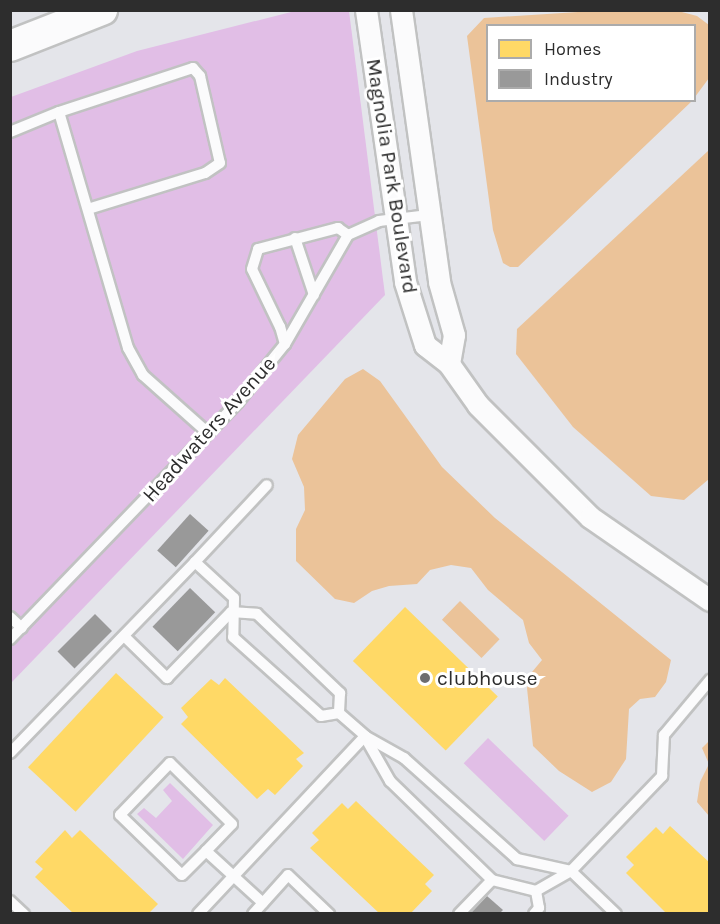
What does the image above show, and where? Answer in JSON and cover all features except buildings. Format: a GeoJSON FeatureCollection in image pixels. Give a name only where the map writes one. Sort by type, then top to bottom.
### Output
{"type":"FeatureCollection","features":[{"type":"Feature","properties":{"kind":"main road"},"geometry":{"type":"LineString","coordinates":[[10,46],[102,10]]}},
{"type":"Feature","properties":{"kind":"street","name":"Magnolia Park Boulevard"},"geometry":{"type":"LineString","coordinates":[[366,10],[394,219],[405,282],[425,345],[449,364],[478,405],[590,517],[710,600]]}},
{"type":"Feature","properties":{"kind":"street","name":"Magnolia Park Boulevard"},"geometry":{"type":"LineString","coordinates":[[402,10],[439,282],[454,335],[449,364]]}},
{"type":"Feature","properties":{"kind":"lane"},"geometry":{"type":"LineString","coordinates":[[10,132],[59,112],[193,68],[200,76],[220,163],[205,173],[88,209]]}},
{"type":"Feature","properties":{"kind":"lane"},"geometry":{"type":"LineString","coordinates":[[59,112],[129,348],[143,375],[208,433]]}},
{"type":"Feature","properties":{"kind":"lane"},"geometry":{"type":"LineString","coordinates":[[285,344],[280,327],[252,269],[258,249],[338,228],[348,235],[380,221],[429,215]]}},
{"type":"Feature","properties":{"kind":"lane","name":"Headwaters Avenue"},"geometry":{"type":"LineString","coordinates":[[10,639],[238,402],[285,344],[348,235]]}},
{"type":"Feature","properties":{"kind":"lane"},"geometry":{"type":"LineString","coordinates":[[295,238],[314,295]]}},
{"type":"Feature","properties":{"kind":"lane"},"geometry":{"type":"LineString","coordinates":[[10,753],[124,637],[267,485]]}},
{"type":"Feature","properties":{"kind":"lane"},"geometry":{"type":"LineString","coordinates":[[195,562],[234,597],[231,612],[233,637],[321,716],[339,713]]}},
{"type":"Feature","properties":{"kind":"lane"},"geometry":{"type":"LineString","coordinates":[[124,637],[167,678],[231,612]]}},
{"type":"Feature","properties":{"kind":"lane"},"geometry":{"type":"LineString","coordinates":[[231,612],[257,614],[340,693],[339,713]]}},
{"type":"Feature","properties":{"kind":"lane"},"geometry":{"type":"LineString","coordinates":[[10,617],[22,628]]}},
{"type":"Feature","properties":{"kind":"lane"},"geometry":{"type":"LineString","coordinates":[[365,736],[390,781],[492,880],[536,891],[571,871],[662,776],[664,735],[710,680]]}},
{"type":"Feature","properties":{"kind":"lane"},"geometry":{"type":"LineString","coordinates":[[339,713],[365,736],[404,758],[517,859],[571,871],[616,914]]}},
{"type":"Feature","properties":{"kind":"lane"},"geometry":{"type":"LineString","coordinates":[[198,914],[365,736]]}},
{"type":"Feature","properties":{"kind":"lane"},"geometry":{"type":"LineString","coordinates":[[170,764],[232,824],[206,851],[182,875],[120,815],[170,764]]}},
{"type":"Feature","properties":{"kind":"lane"},"geometry":{"type":"LineString","coordinates":[[206,851],[263,903]]}},
{"type":"Feature","properties":{"kind":"lane"},"geometry":{"type":"LineString","coordinates":[[253,914],[288,875],[329,914]]}},
{"type":"Feature","properties":{"kind":"lane"},"geometry":{"type":"LineString","coordinates":[[459,914],[492,880]]}},
{"type":"Feature","properties":{"kind":"lane"},"geometry":{"type":"LineString","coordinates":[[534,914],[539,908],[536,891]]}},
{"type":"Feature","properties":{"kind":"lane"},"geometry":{"type":"LineString","coordinates":[[10,901],[24,914]]}},
{"type":"Feature","properties":{"kind":"shaded area"},"geometry":{"type":"Polygon","coordinates":[[[609,10],[678,11],[697,16],[709,25],[709,78],[696,96],[696,24],[486,24],[486,102],[691,102],[518,267],[510,267],[503,263],[493,230],[467,36],[484,18],[609,10]]]}},
{"type":"Feature","properties":{"kind":"shaded area"},"geometry":{"type":"Polygon","coordinates":[[[295,11],[349,11],[385,295],[11,683],[11,97],[137,51],[295,11]]]}},
{"type":"Feature","properties":{"kind":"shaded area"},"geometry":{"type":"Polygon","coordinates":[[[709,150],[709,479],[684,500],[651,496],[573,427],[516,354],[517,329],[709,150]]]}},
{"type":"Feature","properties":{"kind":"shaded area"},"geometry":{"type":"Polygon","coordinates":[[[363,369],[380,381],[442,467],[495,518],[671,660],[666,682],[655,697],[640,699],[629,709],[626,759],[611,782],[592,792],[559,771],[533,746],[527,688],[532,672],[542,660],[529,643],[523,620],[488,590],[471,568],[451,565],[430,570],[417,584],[389,586],[372,591],[354,603],[335,599],[296,561],[296,529],[305,510],[304,487],[292,459],[298,435],[345,379],[363,369]]]}},
{"type":"Feature","properties":{"kind":"shaded area"},"geometry":{"type":"Polygon","coordinates":[[[460,601],[500,639],[482,658],[442,620],[460,601]]]}},
{"type":"Feature","properties":{"kind":"shaded area"},"geometry":{"type":"Polygon","coordinates":[[[488,738],[569,816],[544,841],[464,763],[488,738]]]}},
{"type":"Feature","properties":{"kind":"shaded area"},"geometry":{"type":"Polygon","coordinates":[[[709,741],[709,764],[702,748],[709,741]]]}},
{"type":"Feature","properties":{"kind":"shaded area"},"geometry":{"type":"Polygon","coordinates":[[[709,764],[709,816],[697,802],[700,782],[709,764]]]}},
{"type":"Feature","properties":{"kind":"shaded area"},"geometry":{"type":"Polygon","coordinates":[[[170,783],[213,825],[183,859],[137,814],[144,808],[156,818],[172,801],[163,790],[170,783]]]}},
{"type":"Feature","properties":{"kind":"place","name":"clubhouse"},"geometry":{"type":"Point","coordinates":[425,678]}}]}
